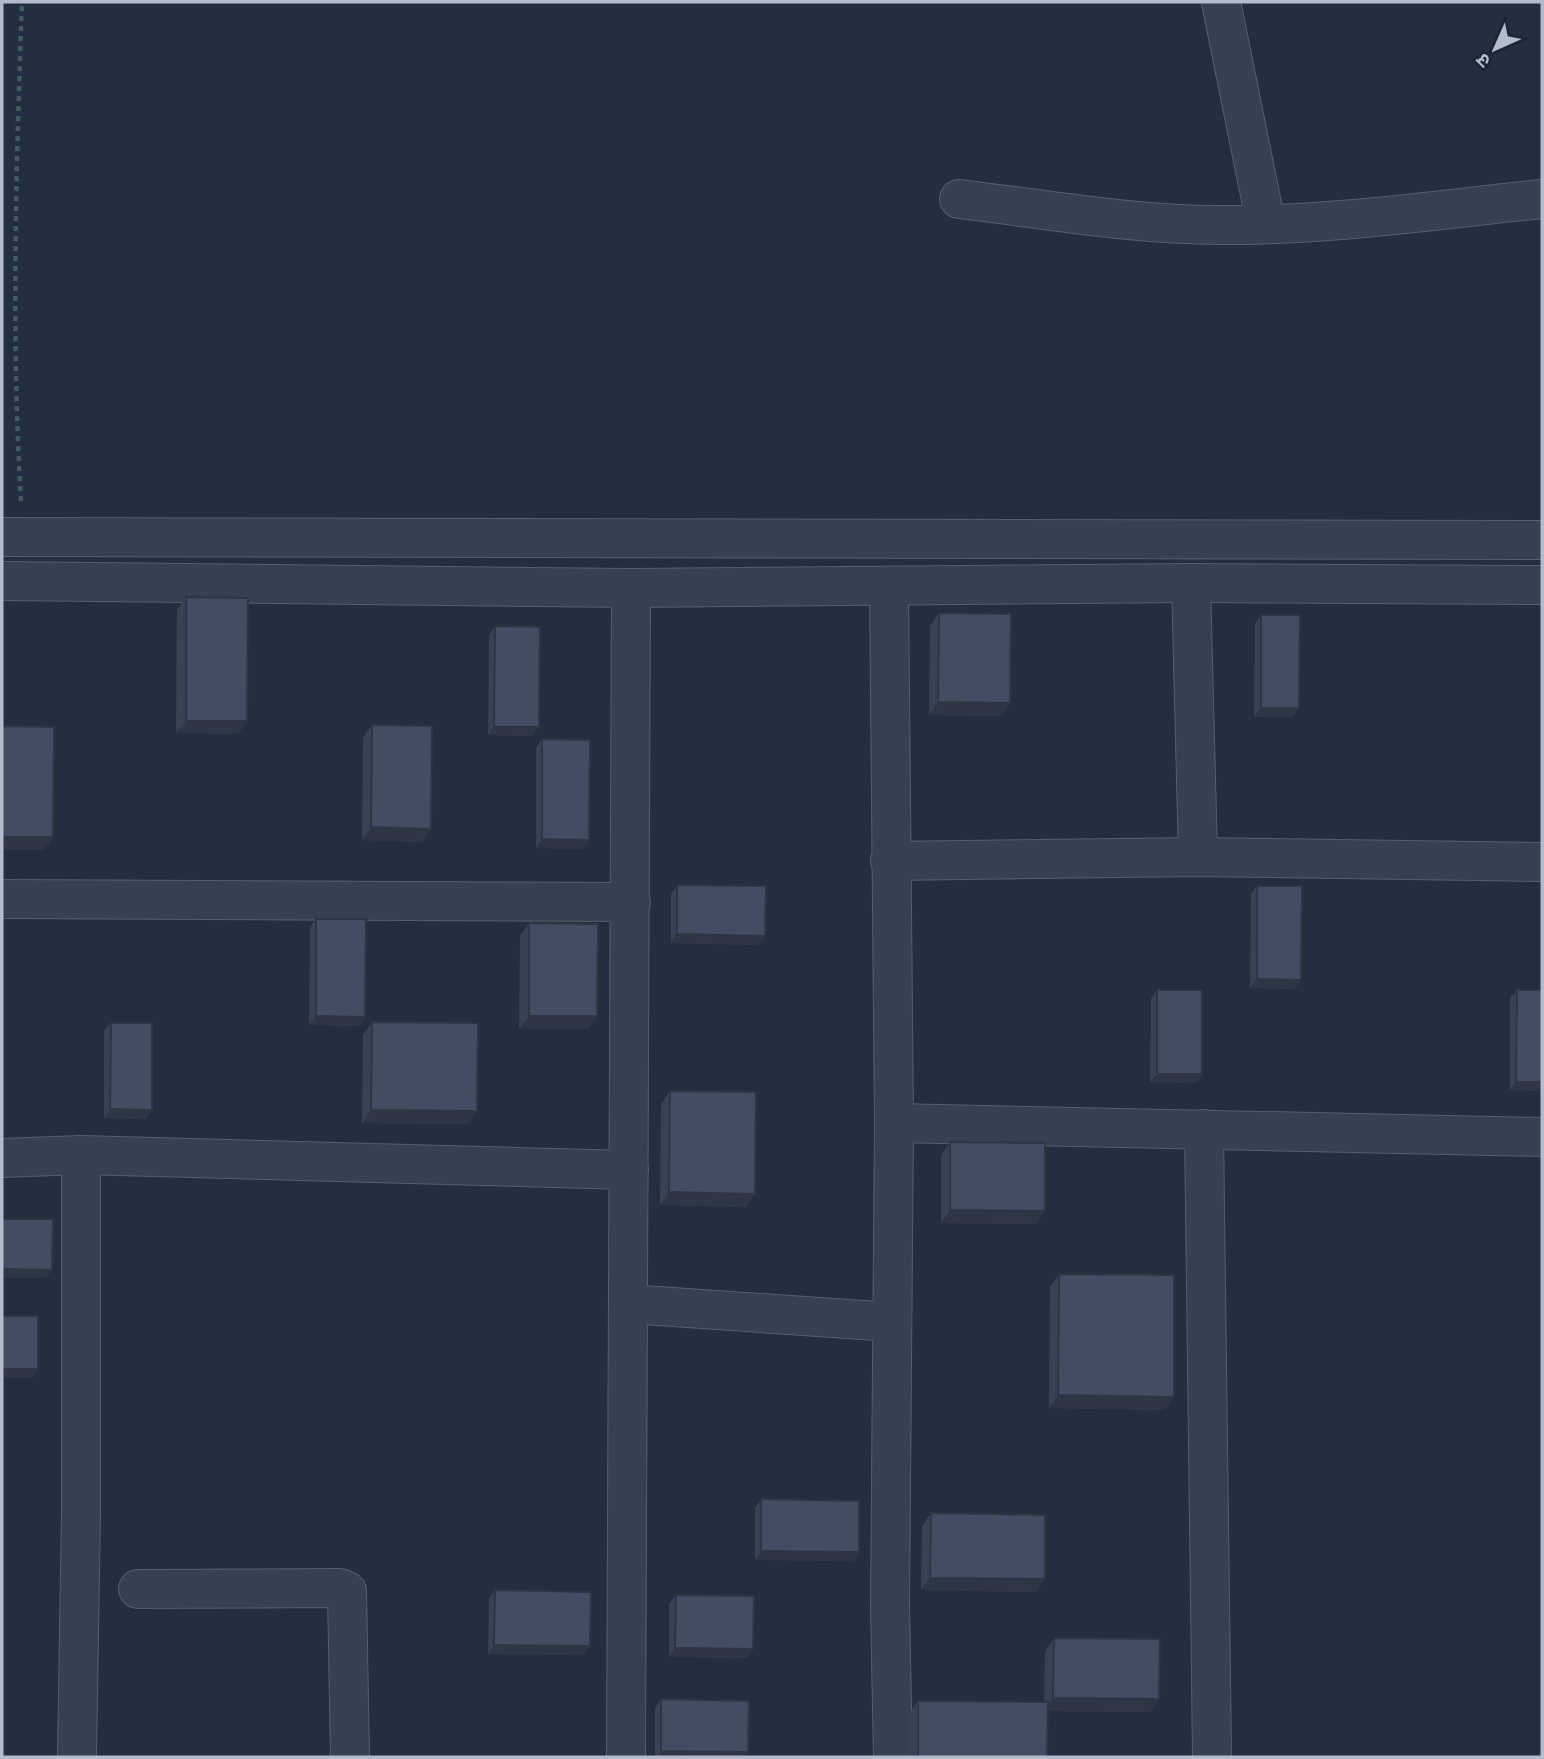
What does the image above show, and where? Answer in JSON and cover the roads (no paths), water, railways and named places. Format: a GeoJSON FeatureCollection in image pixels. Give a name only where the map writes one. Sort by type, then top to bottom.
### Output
{"type":"FeatureCollection","features":[{"type":"Feature","properties":{"kind":"street"},"geometry":{"type":"LineString","coordinates":[[1221,2],[1266,224]]}},
{"type":"Feature","properties":{"kind":"street"},"geometry":{"type":"LineString","coordinates":[[959,200],[1151,221],[1266,224],[1542,199]]}},
{"type":"Feature","properties":{"kind":"street"},"geometry":{"type":"LineString","coordinates":[[13,537],[1542,540]]}},
{"type":"Feature","properties":{"kind":"street"},"geometry":{"type":"LineString","coordinates":[[2,580],[631,588],[1191,583],[1542,586]]}},
{"type":"Feature","properties":{"kind":"street"},"geometry":{"type":"LineString","coordinates":[[1191,583],[1198,857]]}},
{"type":"Feature","properties":{"kind":"street"},"geometry":{"type":"LineString","coordinates":[[889,586],[894,1123],[890,1606],[893,1757]]}},
{"type":"Feature","properties":{"kind":"street"},"geometry":{"type":"LineString","coordinates":[[626,1757],[631,588]]}},
{"type":"Feature","properties":{"kind":"street"},"geometry":{"type":"LineString","coordinates":[[890,861],[1198,857],[1542,862]]}},
{"type":"Feature","properties":{"kind":"street"},"geometry":{"type":"LineString","coordinates":[[2,899],[631,902]]}},
{"type":"Feature","properties":{"kind":"street"},"geometry":{"type":"LineString","coordinates":[[894,1123],[1542,1137]]}},
{"type":"Feature","properties":{"kind":"street"},"geometry":{"type":"LineString","coordinates":[[1204,1129],[1212,1757]]}},
{"type":"Feature","properties":{"kind":"street"},"geometry":{"type":"LineString","coordinates":[[2,1158],[81,1156],[629,1170]]}},
{"type":"Feature","properties":{"kind":"street"},"geometry":{"type":"LineString","coordinates":[[77,1757],[81,1510],[81,1156]]}},
{"type":"Feature","properties":{"kind":"street"},"geometry":{"type":"LineString","coordinates":[[629,1304],[892,1322]]}},
{"type":"Feature","properties":{"kind":"street"},"geometry":{"type":"LineString","coordinates":[[138,1589],[340,1588],[347,1591],[350,1757]]}}]}
